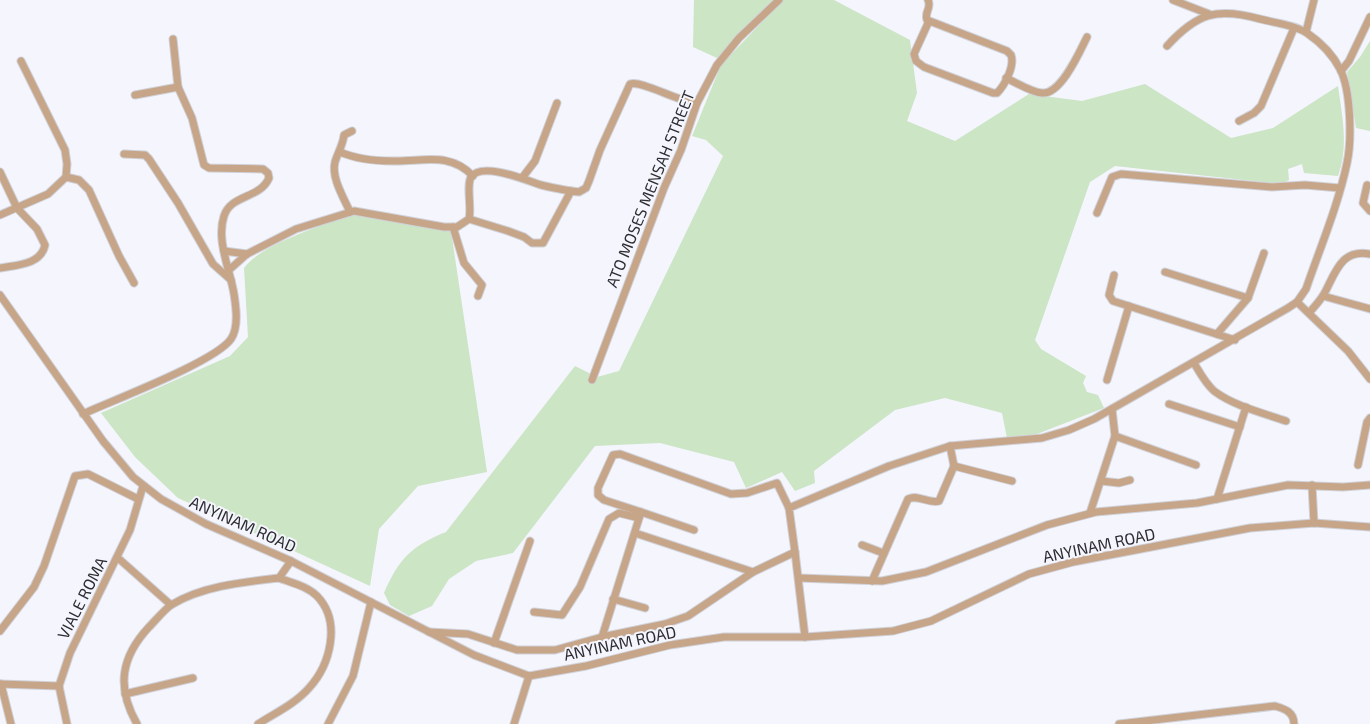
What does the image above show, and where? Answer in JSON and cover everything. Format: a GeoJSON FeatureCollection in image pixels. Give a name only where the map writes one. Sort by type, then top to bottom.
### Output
{"type":"FeatureCollection","features":[{"type":"Feature","properties":{"kind":"street","name":"ATO MOSES MENSAH STREET"},"geometry":{"type":"LineString","coordinates":[[592,380],[664,188],[681,150],[697,103],[718,65],[739,38],[779,0]]}},
{"type":"Feature","properties":{"kind":"street"},"geometry":{"type":"LineString","coordinates":[[928,0],[930,7],[926,17],[929,21],[1007,51],[1012,60],[1002,89],[997,93],[993,93],[924,67],[916,62],[914,54],[929,21]]}},
{"type":"Feature","properties":{"kind":"street"},"geometry":{"type":"LineString","coordinates":[[1173,0],[1209,14]]}},
{"type":"Feature","properties":{"kind":"street"},"geometry":{"type":"LineString","coordinates":[[1306,32],[1314,0]]}},
{"type":"Feature","properties":{"kind":"street"},"geometry":{"type":"LineString","coordinates":[[789,508],[889,466],[950,446],[1042,438],[1069,430],[1112,409],[1235,340],[1297,302],[1306,289],[1347,163],[1350,134],[1341,71],[1333,58],[1306,32],[1245,14],[1225,12],[1209,14],[1193,23],[1167,46]]}},
{"type":"Feature","properties":{"kind":"street"},"geometry":{"type":"LineString","coordinates":[[1341,71],[1350,61],[1370,17]]}},
{"type":"Feature","properties":{"kind":"street"},"geometry":{"type":"LineString","coordinates":[[1239,120],[1254,113],[1261,106],[1294,28]]}},
{"type":"Feature","properties":{"kind":"street"},"geometry":{"type":"LineString","coordinates":[[1006,78],[1041,93],[1048,92],[1073,66],[1086,37]]}},
{"type":"Feature","properties":{"kind":"street"},"geometry":{"type":"LineString","coordinates":[[83,414],[193,365],[225,345],[232,338],[235,328],[235,299],[224,251],[222,223],[227,209],[233,202],[258,191],[268,180],[269,175],[260,168],[209,168],[204,165],[192,118],[178,87],[173,39]]}},
{"type":"Feature","properties":{"kind":"street"},"geometry":{"type":"LineString","coordinates":[[0,214],[48,194],[66,177],[65,150],[21,61]]}},
{"type":"Feature","properties":{"kind":"street"},"geometry":{"type":"LineString","coordinates":[[469,219],[471,208],[470,184],[473,176],[480,172],[492,172],[522,178],[571,191],[579,192],[586,188],[630,84],[640,84],[685,102],[697,103]]}},
{"type":"Feature","properties":{"kind":"street"},"geometry":{"type":"LineString","coordinates":[[136,94],[178,87]]}},
{"type":"Feature","properties":{"kind":"street"},"geometry":{"type":"LineString","coordinates":[[522,178],[534,161],[557,103]]}},
{"type":"Feature","properties":{"kind":"street"},"geometry":{"type":"LineString","coordinates":[[350,212],[335,172],[335,163],[344,135],[352,131]]}},
{"type":"Feature","properties":{"kind":"street"},"geometry":{"type":"LineString","coordinates":[[340,152],[362,159],[394,161],[442,158],[452,162],[473,176]]}},
{"type":"Feature","properties":{"kind":"street"},"geometry":{"type":"LineString","coordinates":[[124,154],[145,155],[149,159],[178,203],[213,264],[231,280]]}},
{"type":"Feature","properties":{"kind":"street"},"geometry":{"type":"LineString","coordinates":[[0,172],[17,208],[42,236],[44,248],[39,256],[29,263],[0,268]]}},
{"type":"Feature","properties":{"kind":"street"},"geometry":{"type":"LineString","coordinates":[[1097,213],[1112,177],[1121,174],[1272,187],[1305,185],[1340,188]]}},
{"type":"Feature","properties":{"kind":"street"},"geometry":{"type":"LineString","coordinates":[[66,177],[79,180],[89,190],[119,256],[134,283]]}},
{"type":"Feature","properties":{"kind":"street"},"geometry":{"type":"LineString","coordinates":[[1367,185],[1364,203],[1370,211]]}},
{"type":"Feature","properties":{"kind":"street"},"geometry":{"type":"LineString","coordinates":[[229,270],[247,254],[296,229],[350,212],[361,211],[453,227],[469,219],[508,230],[524,237],[532,244],[543,244],[571,191]]}},
{"type":"Feature","properties":{"kind":"street"},"geometry":{"type":"LineString","coordinates":[[453,227],[464,263],[482,285],[478,296]]}},
{"type":"Feature","properties":{"kind":"street"},"geometry":{"type":"LineString","coordinates":[[224,251],[247,254]]}},
{"type":"Feature","properties":{"kind":"street"},"geometry":{"type":"LineString","coordinates":[[1309,313],[1323,296],[1339,264],[1351,254],[1362,252],[1370,254]]}},
{"type":"Feature","properties":{"kind":"street"},"geometry":{"type":"LineString","coordinates":[[1218,334],[1248,298],[1264,253]]}},
{"type":"Feature","properties":{"kind":"street"},"geometry":{"type":"LineString","coordinates":[[1165,272],[1248,298]]}},
{"type":"Feature","properties":{"kind":"street"},"geometry":{"type":"LineString","coordinates":[[1114,275],[1109,297],[1113,301],[1235,340]]}},
{"type":"Feature","properties":{"kind":"street","name":"ANYINAM ROAD"},"geometry":{"type":"LineString","coordinates":[[0,295],[118,461],[143,486],[180,511],[291,561],[474,655],[529,676],[586,666],[670,645],[724,637],[805,637],[893,631],[931,621],[1029,574],[1073,562],[1250,528],[1314,523],[1370,527]]}},
{"type":"Feature","properties":{"kind":"street"},"geometry":{"type":"LineString","coordinates":[[1323,296],[1370,309]]}},
{"type":"Feature","properties":{"kind":"street"},"geometry":{"type":"LineString","coordinates":[[1297,302],[1348,351],[1370,379]]}},
{"type":"Feature","properties":{"kind":"street"},"geometry":{"type":"LineString","coordinates":[[1107,380],[1129,306]]}},
{"type":"Feature","properties":{"kind":"street"},"geometry":{"type":"LineString","coordinates":[[1194,363],[1205,381],[1215,391],[1246,407],[1286,421]]}},
{"type":"Feature","properties":{"kind":"street"},"geometry":{"type":"LineString","coordinates":[[1169,404],[1240,427]]}},
{"type":"Feature","properties":{"kind":"street"},"geometry":{"type":"LineString","coordinates":[[1217,499],[1246,407]]}},
{"type":"Feature","properties":{"kind":"street"},"geometry":{"type":"LineString","coordinates":[[1090,514],[1115,436],[1112,409]]}},
{"type":"Feature","properties":{"kind":"street"},"geometry":{"type":"LineString","coordinates":[[1358,465],[1367,422],[1370,418]]}},
{"type":"Feature","properties":{"kind":"street"},"geometry":{"type":"LineString","coordinates":[[1115,436],[1196,465]]}},
{"type":"Feature","properties":{"kind":"street"},"geometry":{"type":"LineString","coordinates":[[872,581],[908,499],[915,497],[933,502],[939,500],[954,466],[950,446]]}},
{"type":"Feature","properties":{"kind":"street"},"geometry":{"type":"LineString","coordinates":[[694,530],[640,515],[604,500],[598,495],[598,488],[611,458],[616,454],[731,494],[747,493],[777,483],[789,508],[805,637]]}},
{"type":"Feature","properties":{"kind":"street"},"geometry":{"type":"LineString","coordinates":[[954,466],[1012,481]]}},
{"type":"Feature","properties":{"kind":"street"},"geometry":{"type":"LineString","coordinates":[[0,631],[34,587],[44,566],[75,476],[88,474],[138,499]]}},
{"type":"Feature","properties":{"kind":"street"},"geometry":{"type":"LineString","coordinates":[[1101,481],[1119,483],[1130,480]]}},
{"type":"Feature","properties":{"kind":"street"},"geometry":{"type":"LineString","coordinates":[[799,578],[882,581],[926,572],[1047,525],[1090,514],[1197,503],[1288,485],[1343,487],[1370,485]]}},
{"type":"Feature","properties":{"kind":"street"},"geometry":{"type":"LineString","coordinates":[[1312,485],[1314,523]]}},
{"type":"Feature","properties":{"kind":"street","name":"VIALE ROMA"},"geometry":{"type":"LineString","coordinates":[[59,686],[77,637],[118,558],[130,530],[143,486]]}},
{"type":"Feature","properties":{"kind":"street"},"geometry":{"type":"LineString","coordinates":[[534,612],[562,615],[580,587],[609,519],[619,513],[640,515]]}},
{"type":"Feature","properties":{"kind":"street"},"geometry":{"type":"LineString","coordinates":[[602,637],[640,515]]}},
{"type":"Feature","properties":{"kind":"street"},"geometry":{"type":"LineString","coordinates":[[635,532],[754,572]]}},
{"type":"Feature","properties":{"kind":"street"},"geometry":{"type":"LineString","coordinates":[[494,643],[530,541]]}},
{"type":"Feature","properties":{"kind":"street"},"geometry":{"type":"LineString","coordinates":[[862,545],[883,553]]}},
{"type":"Feature","properties":{"kind":"street"},"geometry":{"type":"LineString","coordinates":[[425,631],[461,633],[517,650],[547,650],[665,624],[688,616],[754,572],[795,552]]}},
{"type":"Feature","properties":{"kind":"street"},"geometry":{"type":"LineString","coordinates":[[118,558],[171,605]]}},
{"type":"Feature","properties":{"kind":"street"},"geometry":{"type":"LineString","coordinates":[[279,578],[291,561]]}},
{"type":"Feature","properties":{"kind":"street"},"geometry":{"type":"LineString","coordinates":[[137,724],[125,694],[123,674],[127,658],[140,636],[171,605],[216,588],[244,582],[279,578],[304,587],[316,595],[325,606],[331,631],[330,645],[326,661],[309,689],[295,701],[258,724]]}},
{"type":"Feature","properties":{"kind":"street"},"geometry":{"type":"LineString","coordinates":[[613,599],[645,608]]}},
{"type":"Feature","properties":{"kind":"street"},"geometry":{"type":"LineString","coordinates":[[328,724],[353,676],[371,602]]}},
{"type":"Feature","properties":{"kind":"street"},"geometry":{"type":"LineString","coordinates":[[514,724],[529,676]]}},
{"type":"Feature","properties":{"kind":"street"},"geometry":{"type":"LineString","coordinates":[[125,694],[193,678]]}},
{"type":"Feature","properties":{"kind":"street"},"geometry":{"type":"LineString","coordinates":[[11,724],[0,684],[59,686],[67,724]]}},
{"type":"Feature","properties":{"kind":"street"},"geometry":{"type":"LineString","coordinates":[[1119,724],[1275,706],[1286,710],[1294,718],[1294,724]]}},
{"type":"Feature","properties":{"kind":"green space"},"geometry":{"type":"Polygon","coordinates":[[[694,0],[776,0],[717,58],[693,47],[694,0]]]}},
{"type":"Feature","properties":{"kind":"green space"},"geometry":{"type":"Polygon","coordinates":[[[783,0],[834,0],[910,40],[917,93],[907,121],[955,141],[1029,94],[1082,101],[1145,84],[1231,138],[1273,128],[1338,86],[1344,142],[1338,176],[1304,173],[1302,164],[1288,169],[1289,180],[1281,184],[1115,166],[1090,182],[1035,340],[1041,349],[1086,376],[1083,383],[1087,392],[1098,395],[1104,408],[1037,434],[1007,438],[1002,413],[945,398],[895,410],[814,471],[815,483],[795,491],[782,472],[746,488],[734,462],[660,443],[595,446],[513,553],[476,561],[449,579],[432,606],[409,616],[390,605],[384,593],[401,562],[415,548],[446,532],[575,366],[597,377],[619,371],[723,156],[706,140],[692,136],[721,65],[783,0]]]}},
{"type":"Feature","properties":{"kind":"green space"},"geometry":{"type":"Polygon","coordinates":[[[1370,41],[1370,131],[1356,128],[1347,72],[1360,57],[1370,41]]]}},
{"type":"Feature","properties":{"kind":"green space"},"geometry":{"type":"Polygon","coordinates":[[[357,213],[451,231],[487,472],[418,486],[379,529],[370,586],[178,498],[135,457],[101,413],[230,356],[248,337],[244,268],[265,250],[296,235],[357,213]]]}}]}
